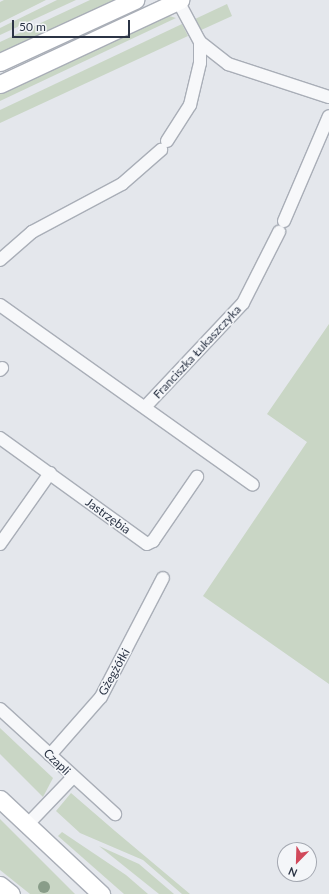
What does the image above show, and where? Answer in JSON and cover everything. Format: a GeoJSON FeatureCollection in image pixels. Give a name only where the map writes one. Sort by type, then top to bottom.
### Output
{"type":"FeatureCollection","features":[{"type":"Feature","properties":{"kind":"street"},"geometry":{"type":"LineString","coordinates":[[0,62],[135,0]]}},
{"type":"Feature","properties":{"kind":"street"},"geometry":{"type":"LineString","coordinates":[[0,84],[179,0],[200,42],[228,64],[329,97]]}},
{"type":"Feature","properties":{"kind":"street"},"geometry":{"type":"LineString","coordinates":[[0,260],[32,232],[122,184],[164,145],[184,117],[195,91],[200,42]]}},
{"type":"Feature","properties":{"kind":"street","name":"Franciszka Łukaszczyka"},"geometry":{"type":"LineString","coordinates":[[146,406],[237,312],[258,279],[329,116]]}},
{"type":"Feature","properties":{"kind":"street","name":"Franciszka Łukaszczyka"},"geometry":{"type":"LineString","coordinates":[[0,305],[146,406],[253,486]]}},
{"type":"Feature","properties":{"kind":"street","name":"Jastrzębia"},"geometry":{"type":"LineString","coordinates":[[0,438],[147,544],[153,541],[197,477]]}},
{"type":"Feature","properties":{"kind":"street"},"geometry":{"type":"LineString","coordinates":[[0,544],[50,473]]}},
{"type":"Feature","properties":{"kind":"street","name":"Gżegżółki"},"geometry":{"type":"LineString","coordinates":[[50,755],[104,692],[163,578]]}},
{"type":"Feature","properties":{"kind":"street","name":"Czapli"},"geometry":{"type":"LineString","coordinates":[[0,709],[115,814]]}},
{"type":"Feature","properties":{"kind":"street"},"geometry":{"type":"LineString","coordinates":[[27,825],[73,777]]}},
{"type":"Feature","properties":{"kind":"street"},"geometry":{"type":"LineString","coordinates":[[0,799],[101,894]]}},
{"type":"Feature","properties":{"kind":"street"},"geometry":{"type":"LineString","coordinates":[[0,885],[11,894]]}},
{"type":"Feature","properties":{"kind":"green space"},"geometry":{"type":"Polygon","coordinates":[[[4,0],[46,0],[0,23],[0,2],[4,0]]]}},
{"type":"Feature","properties":{"kind":"green space"},"geometry":{"type":"Polygon","coordinates":[[[57,0],[76,0],[0,35],[0,28],[57,0]]]}},
{"type":"Feature","properties":{"kind":"green space"},"geometry":{"type":"Polygon","coordinates":[[[90,0],[117,0],[0,53],[0,42],[90,0]]]}},
{"type":"Feature","properties":{"kind":"green space"},"geometry":{"type":"Polygon","coordinates":[[[227,4],[232,16],[199,31],[195,19],[227,4]]]}},
{"type":"Feature","properties":{"kind":"green space"},"geometry":{"type":"Polygon","coordinates":[[[166,15],[176,18],[0,101],[0,93],[166,15]]]}},
{"type":"Feature","properties":{"kind":"green space"},"geometry":{"type":"Polygon","coordinates":[[[182,24],[188,36],[0,123],[0,110],[182,24]]]}},
{"type":"Feature","properties":{"kind":"green space"},"geometry":{"type":"Polygon","coordinates":[[[329,324],[329,684],[203,596],[307,442],[267,414],[329,324]]]}},
{"type":"Feature","properties":{"kind":"green space"},"geometry":{"type":"Polygon","coordinates":[[[0,728],[53,778],[43,797],[0,754],[0,728]]]}},
{"type":"Feature","properties":{"kind":"green space"},"geometry":{"type":"Polygon","coordinates":[[[71,793],[190,894],[182,894],[143,860],[80,833],[56,811],[71,793]]]}},
{"type":"Feature","properties":{"kind":"green space"},"geometry":{"type":"Polygon","coordinates":[[[0,819],[75,894],[30,894],[0,870],[0,819]]]}},
{"type":"Feature","properties":{"kind":"green space"},"geometry":{"type":"Polygon","coordinates":[[[62,832],[126,875],[148,894],[124,894],[58,836],[62,832]]]}},
{"type":"Feature","properties":{"kind":"green space"},"geometry":{"type":"Polygon","coordinates":[[[99,846],[139,864],[174,894],[159,894],[99,846]]]}}]}
